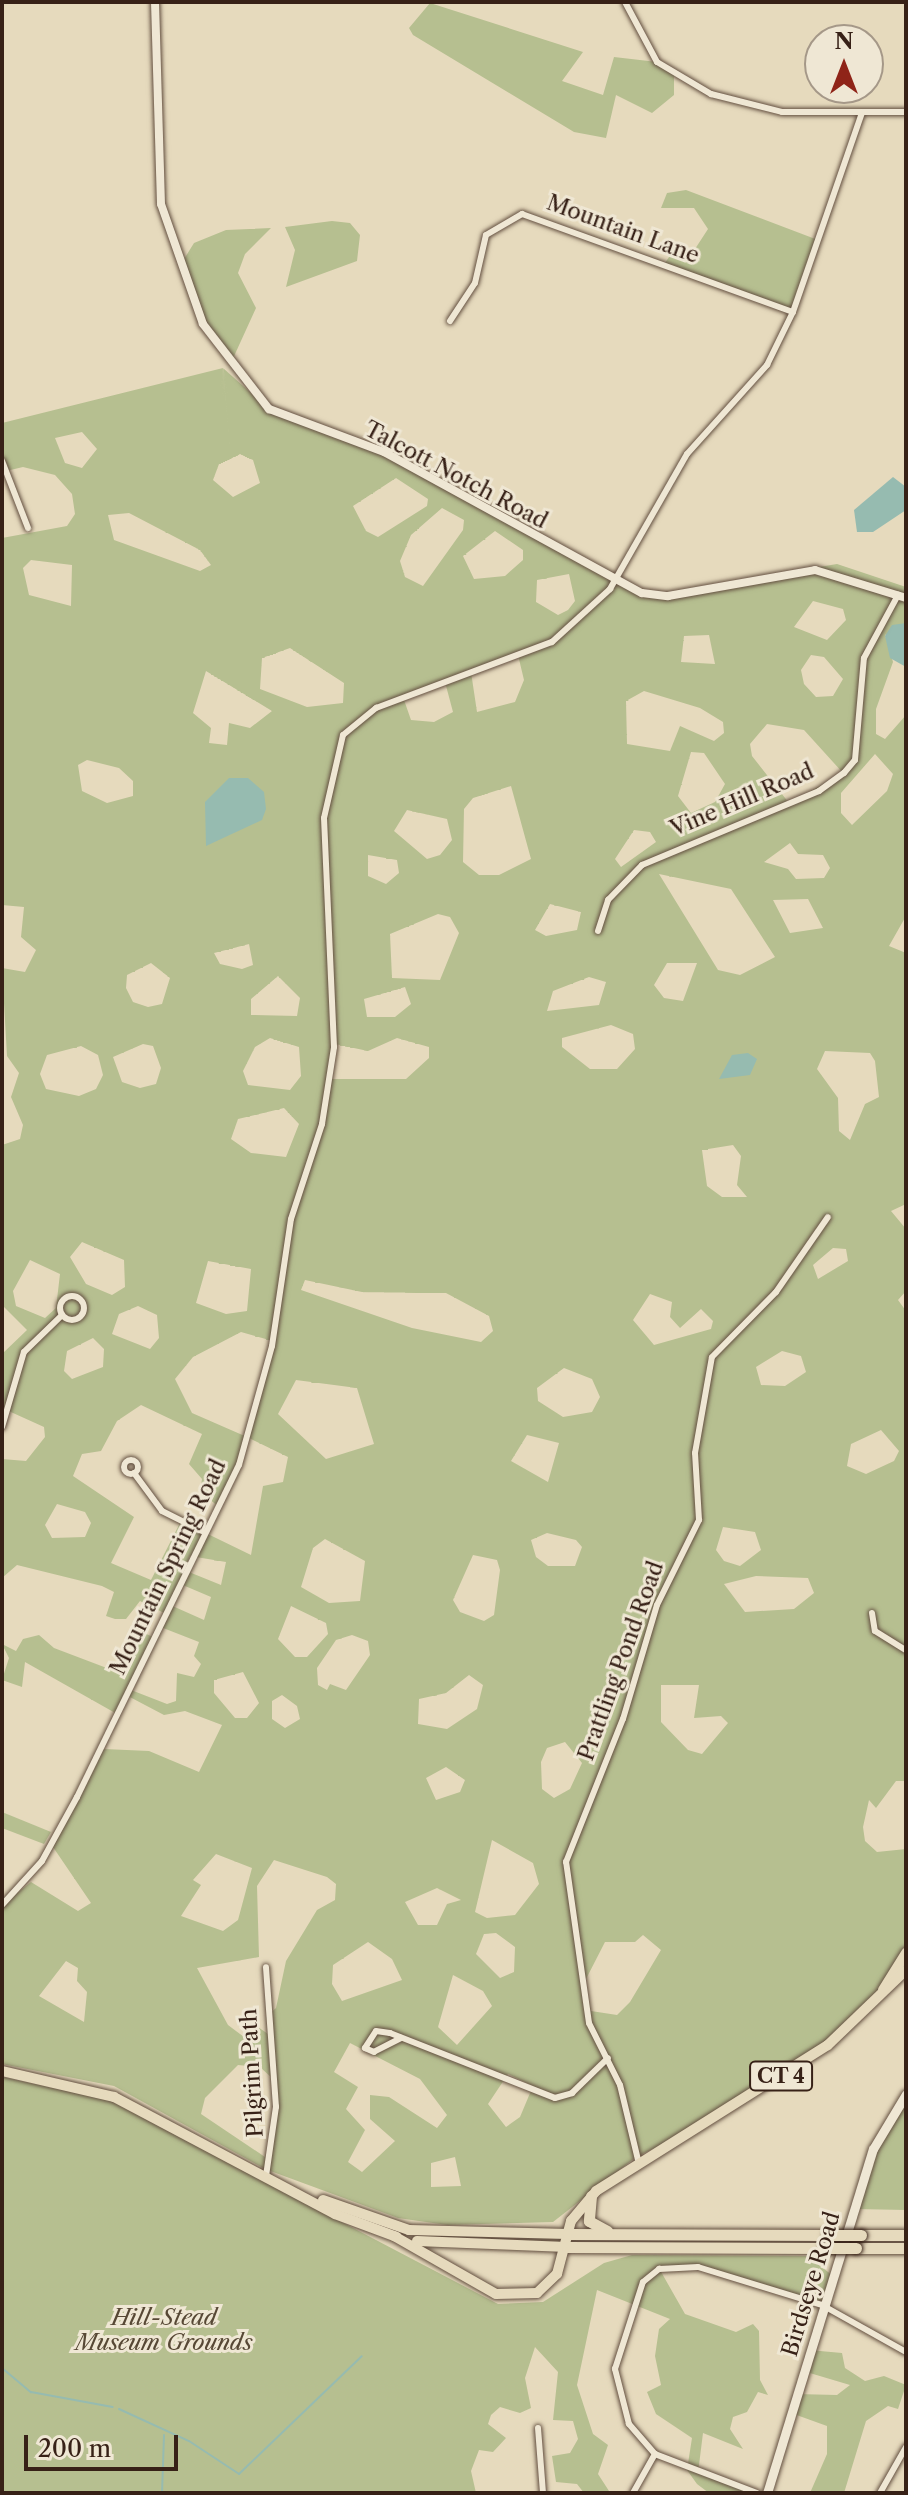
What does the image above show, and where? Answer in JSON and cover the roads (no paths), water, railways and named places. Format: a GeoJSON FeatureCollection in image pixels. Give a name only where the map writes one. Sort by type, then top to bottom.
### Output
{"type":"FeatureCollection","features":[{"type":"Feature","properties":{"kind":"highway"},"geometry":{"type":"LineString","coordinates":[[591,2196],[589,2221],[620,2234]]}},
{"type":"Feature","properties":{"kind":"highway"},"geometry":{"type":"LineString","coordinates":[[567,2240],[620,2234],[906,2235]]}},
{"type":"Feature","properties":{"kind":"highway"},"geometry":{"type":"LineString","coordinates":[[567,2240],[906,2248]]}},
{"type":"Feature","properties":{"kind":"main road","name":"CT 4"},"geometry":{"type":"LineString","coordinates":[[880,1995],[906,1953]]}},
{"type":"Feature","properties":{"kind":"main road","name":"CT 4"},"geometry":{"type":"LineString","coordinates":[[2,2071],[94,2088],[288,2187],[394,2236],[510,2298],[548,2284],[591,2196],[806,2060],[906,1970]]}},
{"type":"Feature","properties":{"kind":"main road","name":"Birdseye Road"},"geometry":{"type":"LineString","coordinates":[[767,2493],[822,2305],[876,2140],[906,2094]]}},
{"type":"Feature","properties":{"kind":"main road","name":"CT 4"},"geometry":{"type":"LineString","coordinates":[[288,2187],[409,2230],[567,2240]]}},
{"type":"Feature","properties":{"kind":"main road"},"geometry":{"type":"LineString","coordinates":[[394,2236],[448,2245],[567,2240]]}},
{"type":"Feature","properties":{"kind":"street","name":"Talcott Notch Road"},"geometry":{"type":"LineString","coordinates":[[155,2],[161,204],[203,324],[239,378],[277,415],[384,452],[614,582],[668,596],[815,570],[902,597]]}},
{"type":"Feature","properties":{"kind":"street"},"geometry":{"type":"LineString","coordinates":[[625,2],[657,62],[692,86],[782,112],[906,112]]}},
{"type":"Feature","properties":{"kind":"street","name":"Mountain Spring Road"},"geometry":{"type":"LineString","coordinates":[[2,1905],[42,1861],[77,1797],[202,1531],[239,1465],[272,1346],[291,1219],[322,1124],[337,1003],[324,818],[343,735],[376,708],[552,642],[614,582],[687,454],[767,365],[793,312],[862,113]]}},
{"type":"Feature","properties":{"kind":"street","name":"Mountain Lane"},"geometry":{"type":"LineString","coordinates":[[450,321],[475,283],[486,235],[522,214],[793,312]]}},
{"type":"Feature","properties":{"kind":"street"},"geometry":{"type":"LineString","coordinates":[[2,461],[28,528]]}},
{"type":"Feature","properties":{"kind":"street","name":"Vine Hill Road"},"geometry":{"type":"LineString","coordinates":[[598,931],[608,900],[642,865],[819,791],[844,773],[855,760],[864,658],[902,597]]}},
{"type":"Feature","properties":{"kind":"street","name":"Prattling Pond Road"},"geometry":{"type":"LineString","coordinates":[[639,2164],[608,2058],[587,2014],[566,1862],[623,1719],[657,1605],[699,1520],[695,1453],[712,1357],[776,1292],[828,1217]]}},
{"type":"Feature","properties":{"kind":"street"},"geometry":{"type":"LineString","coordinates":[[2,1427],[24,1352],[62,1315]]}},
{"type":"Feature","properties":{"kind":"street"},"geometry":{"type":"LineString","coordinates":[[134,1473],[162,1511],[202,1531]]}},
{"type":"Feature","properties":{"kind":"street"},"geometry":{"type":"LineString","coordinates":[[872,1613],[875,1631],[906,1650]]}},
{"type":"Feature","properties":{"kind":"street","name":"Pilgrim Path"},"geometry":{"type":"LineString","coordinates":[[266,1967],[276,2107],[266,2176]]}},
{"type":"Feature","properties":{"kind":"street"},"geometry":{"type":"LineString","coordinates":[[401,2038],[374,2052],[365,2048],[376,2031],[401,2038],[555,2098],[572,2093],[608,2058]]}},
{"type":"Feature","properties":{"kind":"street"},"geometry":{"type":"LineString","coordinates":[[757,2493],[655,2454],[620,2404],[615,2369],[635,2294],[659,2269],[698,2267],[822,2305],[906,2352]]}},
{"type":"Feature","properties":{"kind":"street"},"geometry":{"type":"LineString","coordinates":[[538,2428],[543,2493]]}},
{"type":"Feature","properties":{"kind":"street"},"geometry":{"type":"LineString","coordinates":[[880,2493],[906,2447]]}},
{"type":"Feature","properties":{"kind":"street"},"geometry":{"type":"LineString","coordinates":[[633,2493],[655,2454]]}},
{"type":"Feature","properties":{"kind":"water"},"geometry":{"type":"Polygon","coordinates":[[[893,477],[906,487],[906,510],[873,532],[857,532],[854,510],[893,477]]]}},
{"type":"Feature","properties":{"kind":"water"},"geometry":{"type":"Polygon","coordinates":[[[906,623],[906,667],[890,658],[885,636],[892,625],[906,623]]]}},
{"type":"Feature","properties":{"kind":"water"},"geometry":{"type":"Polygon","coordinates":[[[229,778],[248,778],[264,792],[266,809],[262,820],[206,846],[205,802],[229,778]]]}},
{"type":"Feature","properties":{"kind":"water"},"geometry":{"type":"Polygon","coordinates":[[[748,1053],[757,1059],[750,1075],[719,1079],[732,1055],[748,1053]]]}},
{"type":"Feature","properties":{"kind":"waterway"},"geometry":{"type":"LineString","coordinates":[[119,2409],[189,2441],[239,2474],[362,2356]]}},
{"type":"Feature","properties":{"kind":"waterway"},"geometry":{"type":"LineString","coordinates":[[2,2368],[31,2392],[113,2407]]}},
{"type":"Feature","properties":{"kind":"waterway"},"geometry":{"type":"LineString","coordinates":[[162,2493],[164,2435]]}},
{"type":"Feature","properties":{"kind":"park label","name":"Hill-Stead Museum Grounds"},"geometry":{"type":"Point","coordinates":[164,2330]}}]}
